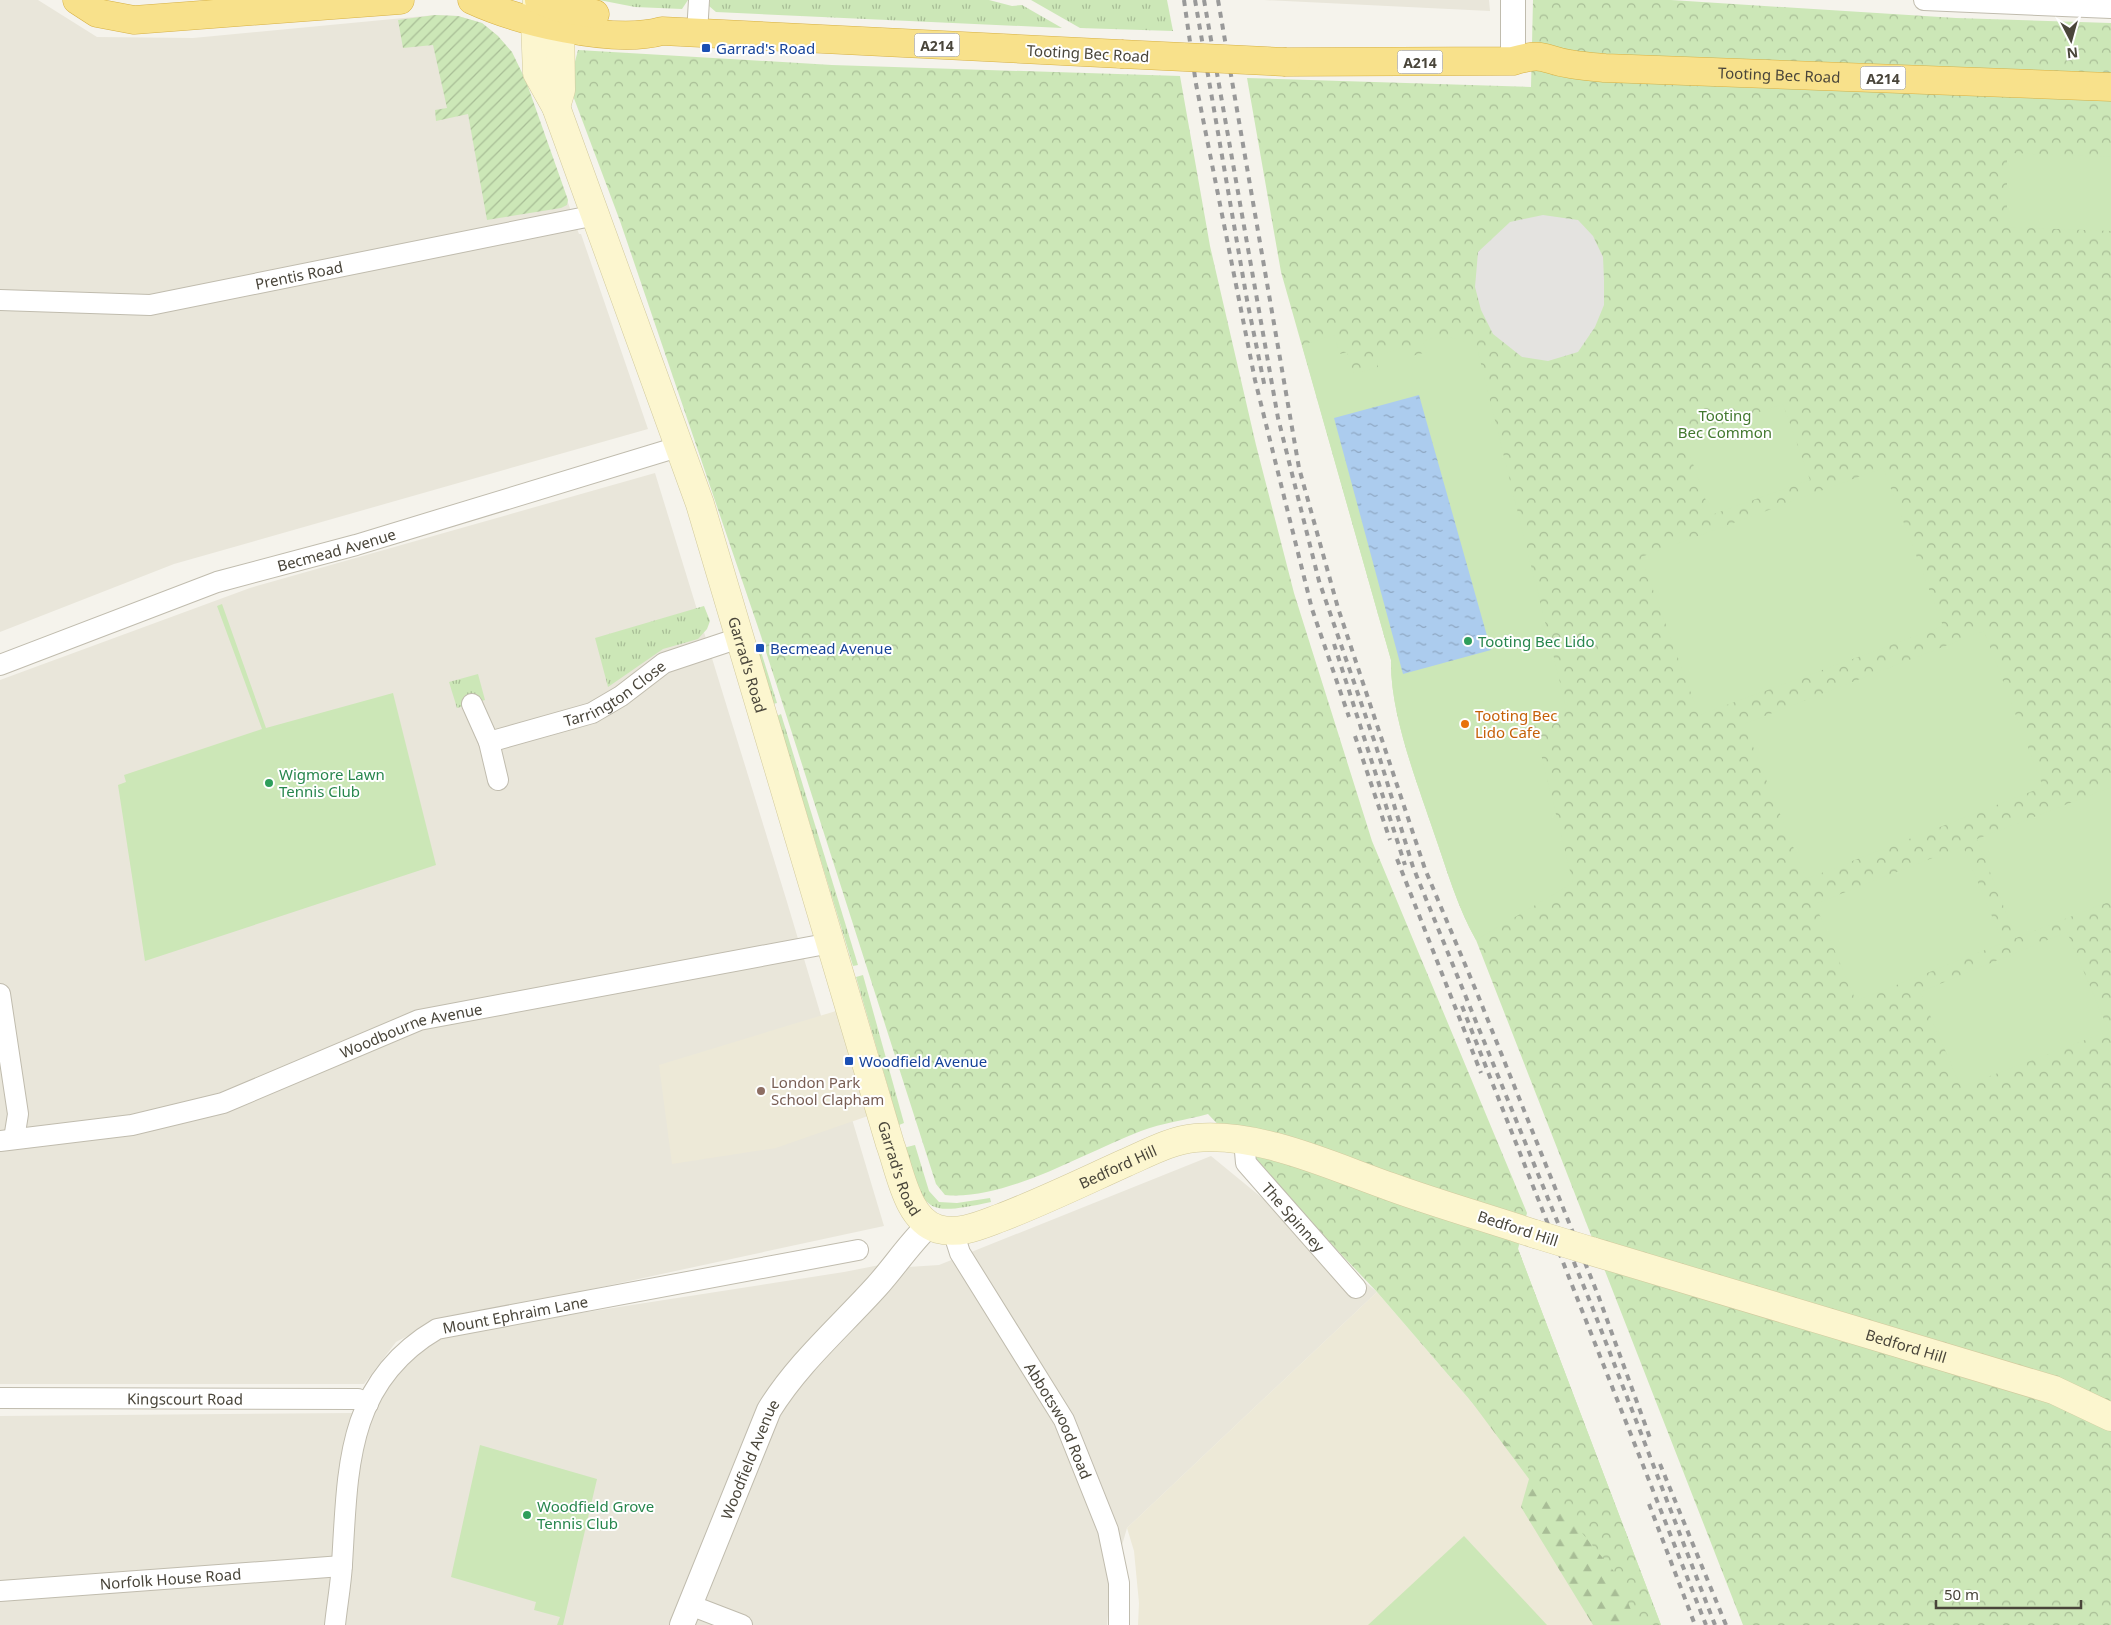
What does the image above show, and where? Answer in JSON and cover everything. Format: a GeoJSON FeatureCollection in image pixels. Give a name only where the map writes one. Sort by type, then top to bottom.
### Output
{"type":"FeatureCollection","features":[{"type":"Feature","properties":{"kind":"highway"},"geometry":{"type":"LineString","coordinates":[[77,0],[96,13],[134,20],[232,7],[400,0]]}},
{"type":"Feature","properties":{"kind":"highway","name":"A214"},"geometry":{"type":"LineString","coordinates":[[472,0],[541,10]]}},
{"type":"Feature","properties":{"kind":"highway","name":"Tooting Bec Road"},"geometry":{"type":"LineString","coordinates":[[541,10],[634,36],[645,36],[662,31],[1286,62],[1514,61],[1524,57],[1539,56],[1568,64],[2111,86]]}},
{"type":"Feature","properties":{"kind":"main road","name":"Garrad's Road"},"geometry":{"type":"LineString","coordinates":[[541,10],[537,73],[556,107],[700,504],[890,1144],[911,1205],[941,1228]]}},
{"type":"Feature","properties":{"kind":"main road","name":"Bedford Hill"},"geometry":{"type":"LineString","coordinates":[[941,1228],[974,1228],[1013,1213],[1160,1147],[1193,1138],[1220,1137],[1244,1140],[1297,1154],[1392,1188],[1534,1234],[2054,1390],[2111,1417]]}},
{"type":"Feature","properties":{"kind":"street"},"geometry":{"type":"LineString","coordinates":[[696,33],[699,0]]}},
{"type":"Feature","properties":{"kind":"street"},"geometry":{"type":"LineString","coordinates":[[1514,0],[1514,61]]}},
{"type":"Feature","properties":{"kind":"street"},"geometry":{"type":"LineString","coordinates":[[1924,0],[2111,8]]}},
{"type":"Feature","properties":{"kind":"street","name":"Prentis Road"},"geometry":{"type":"LineString","coordinates":[[0,300],[131,306],[157,304],[596,214]]}},
{"type":"Feature","properties":{"kind":"street","name":"Becmead Avenue"},"geometry":{"type":"LineString","coordinates":[[0,664],[217,582],[356,545],[678,447]]}},
{"type":"Feature","properties":{"kind":"street","name":"Tarrington Close"},"geometry":{"type":"LineString","coordinates":[[489,742],[592,713],[621,696],[664,663],[739,638]]}},
{"type":"Feature","properties":{"kind":"street"},"geometry":{"type":"LineString","coordinates":[[472,704],[489,742],[498,780]]}},
{"type":"Feature","properties":{"kind":"street","name":"Woodbourne Avenue"},"geometry":{"type":"LineString","coordinates":[[7,1140],[132,1125],[223,1103],[419,1020],[831,943]]}},
{"type":"Feature","properties":{"kind":"street"},"geometry":{"type":"LineString","coordinates":[[0,994],[18,1114],[7,1140]]}},
{"type":"Feature","properties":{"kind":"street","name":"The Spinney"},"geometry":{"type":"LineString","coordinates":[[1244,1140],[1246,1163],[1356,1288]]}},
{"type":"Feature","properties":{"kind":"street","name":"Woodfield Avenue"},"geometry":{"type":"LineString","coordinates":[[686,1615],[769,1410],[782,1389],[879,1284],[909,1245],[941,1228]]}},
{"type":"Feature","properties":{"kind":"street","name":"Abbotswood Road"},"geometry":{"type":"LineString","coordinates":[[941,1228],[960,1252],[1064,1420],[1108,1530],[1119,1584],[1119,1625]]}},
{"type":"Feature","properties":{"kind":"street","name":"Mount Ephraim Lane"},"geometry":{"type":"LineString","coordinates":[[335,1625],[342,1566],[345,1497],[352,1453],[360,1422],[368,1404],[394,1360],[421,1338],[437,1329],[858,1250]]}},
{"type":"Feature","properties":{"kind":"street","name":"Kingscourt Road"},"geometry":{"type":"LineString","coordinates":[[0,1398],[358,1399],[368,1404]]}},
{"type":"Feature","properties":{"kind":"street","name":"Norfolk House Road"},"geometry":{"type":"LineString","coordinates":[[0,1591],[342,1566]]}},
{"type":"Feature","properties":{"kind":"street"},"geometry":{"type":"LineString","coordinates":[[686,1615],[742,1625]]}},
{"type":"Feature","properties":{"kind":"shaded area"},"geometry":{"type":"Polygon","coordinates":[[[0,0],[38,0],[97,37],[193,38],[435,15],[458,16],[482,23],[498,36],[527,86],[579,234],[581,234],[648,429],[174,564],[0,632],[0,0]]]}},
{"type":"Feature","properties":{"kind":"shaded area"},"geometry":{"type":"Polygon","coordinates":[[[1264,0],[1489,0],[1490,11],[1264,0]]]}},
{"type":"Feature","properties":{"kind":"shaded area"},"geometry":{"type":"Polygon","coordinates":[[[1543,215],[1578,220],[1593,236],[1603,257],[1604,279],[1604,305],[1595,327],[1578,352],[1548,361],[1522,357],[1493,334],[1481,310],[1475,287],[1478,252],[1510,222],[1543,215]]]}},
{"type":"Feature","properties":{"kind":"shaded area"},"geometry":{"type":"Polygon","coordinates":[[[655,473],[884,1226],[430,1324],[396,1342],[364,1384],[0,1384],[0,680],[250,588],[655,473]]]}},
{"type":"Feature","properties":{"kind":"shaded area","name":"London Park School Clapham"},"geometry":{"type":"Polygon","coordinates":[[[836,1011],[868,1116],[776,1148],[672,1164],[659,1065],[836,1011]]]}},
{"type":"Feature","properties":{"kind":"shaded area"},"geometry":{"type":"Polygon","coordinates":[[[1211,1156],[1377,1292],[1127,1528],[1111,1583],[1107,1625],[0,1625],[0,1416],[352,1413],[433,1336],[844,1272],[895,1262],[908,1267],[939,1265],[1211,1156]]]}},
{"type":"Feature","properties":{"kind":"shaded area"},"geometry":{"type":"Polygon","coordinates":[[[1377,1292],[1524,1463],[1637,1625],[1138,1625],[1139,1603],[1134,1551],[1127,1528],[1377,1292]]]}},
{"type":"Feature","properties":{"kind":"green space"},"geometry":{"type":"Polygon","coordinates":[[[599,0],[688,0],[682,9],[635,7],[599,0]]]}},
{"type":"Feature","properties":{"kind":"green space"},"geometry":{"type":"Polygon","coordinates":[[[710,0],[989,0],[1012,6],[1022,5],[1062,28],[716,12],[709,6],[710,0]]]}},
{"type":"Feature","properties":{"kind":"green space"},"geometry":{"type":"Polygon","coordinates":[[[1031,0],[1167,0],[1173,31],[1080,28],[1031,0]]]}},
{"type":"Feature","properties":{"kind":"green space","name":"Tooting Bec Common"},"geometry":{"type":"Polygon","coordinates":[[[1533,0],[1671,0],[1956,18],[2111,23],[2111,1625],[1743,1625],[1476,940],[1453,888],[1406,748],[1395,703],[1391,660],[1281,272],[1247,78],[1531,87],[1533,0]]]}},
{"type":"Feature","properties":{"kind":"green space"},"geometry":{"type":"Polygon","coordinates":[[[435,15],[458,16],[482,23],[498,36],[512,52],[526,81],[568,200],[567,205],[561,208],[487,220],[468,114],[436,121],[435,110],[447,108],[433,45],[403,48],[398,20],[435,15]]]}},
{"type":"Feature","properties":{"kind":"green space"},"geometry":{"type":"Polygon","coordinates":[[[578,50],[832,65],[1180,76],[1210,246],[1256,445],[1294,593],[1372,841],[1527,1213],[1518,1249],[1661,1625],[1637,1625],[1617,1575],[1524,1463],[1377,1292],[1208,1114],[1141,1131],[1044,1174],[993,1191],[969,1195],[945,1195],[936,1184],[761,636],[620,221],[569,85],[578,50]]]}},
{"type":"Feature","properties":{"kind":"green space"},"geometry":{"type":"Polygon","coordinates":[[[2007,153],[2111,157],[2111,231],[2007,227],[2007,153]]]}},
{"type":"Feature","properties":{"kind":"green space","name":"Tooting Bec Lido"},"geometry":{"type":"Polygon","coordinates":[[[1334,335],[1340,354],[1347,352],[1354,374],[1378,367],[1376,356],[1409,345],[1412,356],[1427,352],[1423,341],[1439,337],[1451,338],[1477,348],[1559,678],[1566,709],[1534,726],[1573,883],[1476,940],[1453,888],[1406,748],[1395,703],[1391,660],[1302,345],[1334,335]]]}},
{"type":"Feature","properties":{"kind":"green space"},"geometry":{"type":"Polygon","coordinates":[[[1783,404],[1810,480],[1711,515],[1684,438],[1783,404]]]}},
{"type":"Feature","properties":{"kind":"green space"},"geometry":{"type":"Polygon","coordinates":[[[1883,468],[1943,626],[1699,715],[1641,557],[1883,468]]]}},
{"type":"Feature","properties":{"kind":"green space","name":"Wigmore Lawn Tennis Club"},"geometry":{"type":"Polygon","coordinates":[[[222,604],[266,728],[393,693],[436,865],[145,961],[118,785],[126,782],[124,775],[262,729],[217,606],[222,604]]]}},
{"type":"Feature","properties":{"kind":"green space"},"geometry":{"type":"Polygon","coordinates":[[[704,606],[710,621],[707,629],[698,639],[663,649],[608,687],[595,638],[704,606]]]}},
{"type":"Feature","properties":{"kind":"green space"},"geometry":{"type":"Polygon","coordinates":[[[1984,631],[2043,787],[1806,879],[1744,724],[1984,631]]]}},
{"type":"Feature","properties":{"kind":"green space"},"geometry":{"type":"Polygon","coordinates":[[[754,642],[758,642],[777,703],[773,704],[754,642]]]}},
{"type":"Feature","properties":{"kind":"green space"},"geometry":{"type":"Polygon","coordinates":[[[478,674],[485,700],[457,708],[449,682],[478,674]]]}},
{"type":"Feature","properties":{"kind":"green space"},"geometry":{"type":"Polygon","coordinates":[[[781,714],[858,965],[853,966],[777,716],[781,714]]]}},
{"type":"Feature","properties":{"kind":"green space"},"geometry":{"type":"Polygon","coordinates":[[[2111,787],[2111,901],[2016,938],[1977,839],[2111,787]]]}},
{"type":"Feature","properties":{"kind":"green space"},"geometry":{"type":"Polygon","coordinates":[[[1963,846],[2003,943],[1856,1001],[1815,904],[1963,846]]]}},
{"type":"Feature","properties":{"kind":"green space"},"geometry":{"type":"Polygon","coordinates":[[[2067,932],[2109,1031],[1961,1087],[1920,992],[2067,932]]]}},
{"type":"Feature","properties":{"kind":"green space"},"geometry":{"type":"Polygon","coordinates":[[[863,975],[904,1123],[899,1125],[856,977],[863,975]]]}},
{"type":"Feature","properties":{"kind":"green space"},"geometry":{"type":"Polygon","coordinates":[[[915,1145],[929,1191],[939,1202],[957,1203],[990,1198],[991,1202],[951,1209],[939,1208],[930,1204],[923,1197],[917,1185],[903,1148],[915,1145]]]}},
{"type":"Feature","properties":{"kind":"green space"},"geometry":{"type":"Polygon","coordinates":[[[1518,1249],[1661,1625],[1593,1625],[1521,1507],[1529,1479],[1378,1276],[1518,1249]]]}},
{"type":"Feature","properties":{"kind":"green space","name":"Woodfield Grove Tennis Club"},"geometry":{"type":"Polygon","coordinates":[[[480,1445],[597,1479],[563,1625],[557,1625],[560,1617],[534,1610],[536,1602],[451,1577],[480,1445]]]}},
{"type":"Feature","properties":{"kind":"green space"},"geometry":{"type":"Polygon","coordinates":[[[1464,1536],[1547,1625],[1368,1625],[1464,1536]]]}},
{"type":"Feature","properties":{"kind":"water"},"geometry":{"type":"Polygon","coordinates":[[[1419,395],[1491,650],[1403,674],[1334,418],[1419,395]]]}},
{"type":"Feature","properties":{"kind":"railway"},"geometry":{"type":"LineString","coordinates":[[1184,0],[1196,84],[1255,380],[1312,609],[1349,717]]}},
{"type":"Feature","properties":{"kind":"railway"},"geometry":{"type":"LineString","coordinates":[[1195,0],[1247,300],[1265,388]]}},
{"type":"Feature","properties":{"kind":"railway"},"geometry":{"type":"LineString","coordinates":[[1204,0],[1278,418],[1319,581],[1376,746],[1413,867],[1593,1309],[1715,1625]]}},
{"type":"Feature","properties":{"kind":"railway"},"geometry":{"type":"LineString","coordinates":[[1218,0],[1299,468],[1338,608],[1425,869],[1477,993],[1598,1295],[1650,1438]]}},
{"type":"Feature","properties":{"kind":"railway"},"geometry":{"type":"LineString","coordinates":[[1334,644],[1405,865]]}},
{"type":"Feature","properties":{"kind":"railway"},"geometry":{"type":"LineString","coordinates":[[1355,736],[1390,840]]}},
{"type":"Feature","properties":{"kind":"railway"},"geometry":{"type":"LineString","coordinates":[[1397,859],[1481,1073]]}},
{"type":"Feature","properties":{"kind":"railway"},"geometry":{"type":"LineString","coordinates":[[1462,1006],[1706,1625]]}},
{"type":"Feature","properties":{"kind":"railway"},"geometry":{"type":"LineString","coordinates":[[1660,1464],[1726,1625]]}},
{"type":"Feature","properties":{"kind":"railway"},"geometry":{"type":"LineString","coordinates":[[1649,1504],[1695,1625]]}},
{"type":"Feature","properties":{"kind":"place","name":"Garrad's Road"},"geometry":{"type":"Point","coordinates":[706,48]}},
{"type":"Feature","properties":{"kind":"place","name":"Tooting Bec Lido"},"geometry":{"type":"Point","coordinates":[1468,641]}},
{"type":"Feature","properties":{"kind":"place","name":"Becmead Avenue"},"geometry":{"type":"Point","coordinates":[760,648]}},
{"type":"Feature","properties":{"kind":"place","name":"Tooting Bec Lido Cafe"},"geometry":{"type":"Point","coordinates":[1465,724]}},
{"type":"Feature","properties":{"kind":"place","name":"Wigmore Lawn Tennis Club"},"geometry":{"type":"Point","coordinates":[269,783]}},
{"type":"Feature","properties":{"kind":"place","name":"Woodfield Avenue"},"geometry":{"type":"Point","coordinates":[849,1061]}},
{"type":"Feature","properties":{"kind":"place","name":"London Park School Clapham"},"geometry":{"type":"Point","coordinates":[761,1091]}},
{"type":"Feature","properties":{"kind":"place","name":"Woodfield Grove Tennis Club"},"geometry":{"type":"Point","coordinates":[527,1515]}}]}
